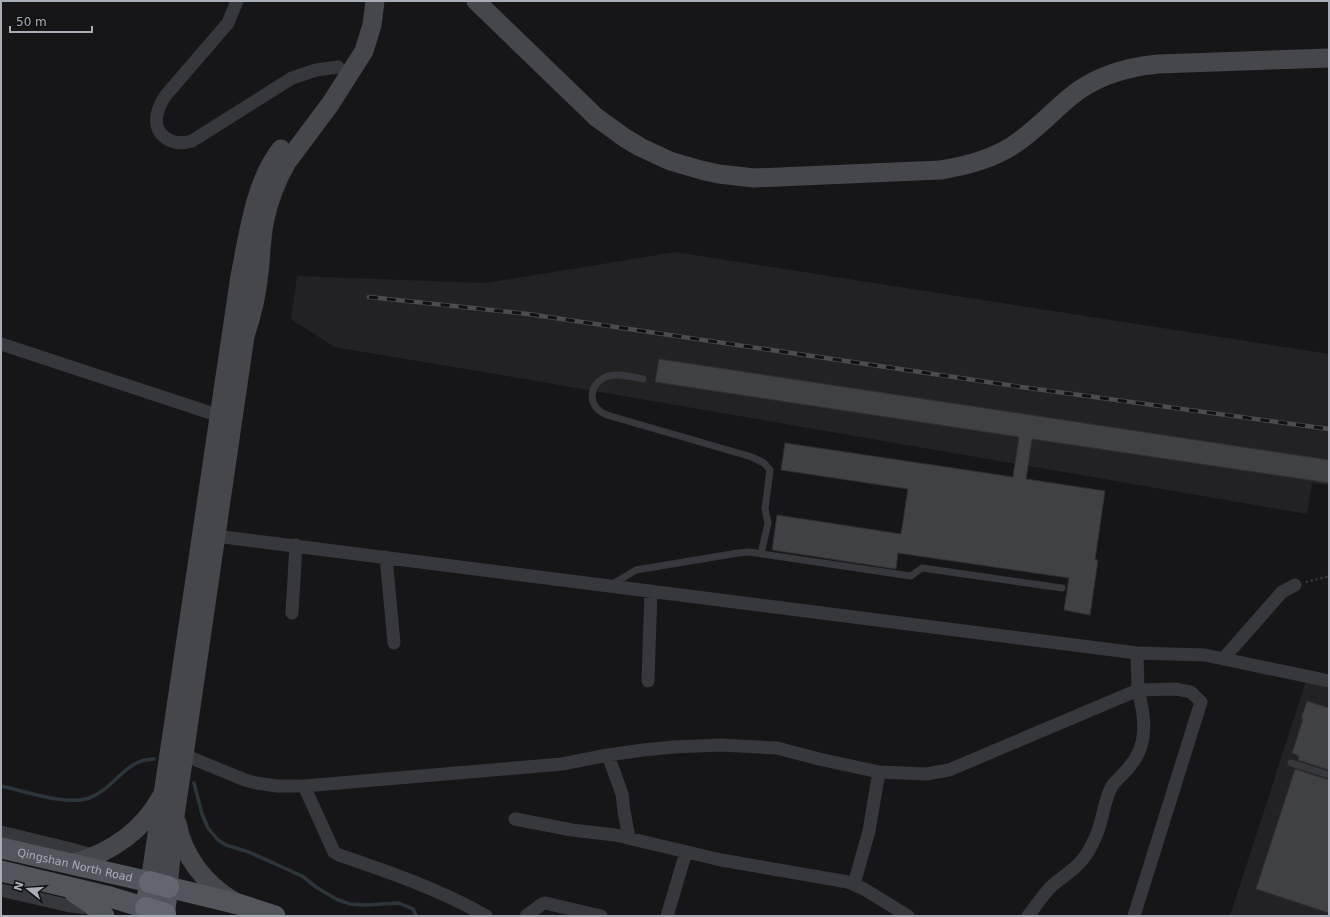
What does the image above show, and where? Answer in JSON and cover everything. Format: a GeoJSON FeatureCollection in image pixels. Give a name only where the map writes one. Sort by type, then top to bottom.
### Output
{"type":"FeatureCollection","features":[{"type":"Feature","properties":{"kind":"main road","name":"Qingshan North Road"},"geometry":{"type":"LineString","coordinates":[[1,848],[159,884],[238,904],[275,916]]}},
{"type":"Feature","properties":{"kind":"main road","name":"Qingshan North Road"},"geometry":{"type":"LineString","coordinates":[[1,871],[110,897],[158,914]]}},
{"type":"Feature","properties":{"kind":"main road"},"geometry":{"type":"LineString","coordinates":[[52,883],[74,892],[100,912]]}},
{"type":"Feature","properties":{"kind":"main road"},"geometry":{"type":"LineString","coordinates":[[158,914],[159,884]]}},
{"type":"Feature","properties":{"kind":"street"},"geometry":{"type":"LineString","coordinates":[[237,1],[228,23],[161,102],[156,121],[160,132],[167,140],[182,144],[192,141],[292,78],[316,70],[338,67]]}},
{"type":"Feature","properties":{"kind":"street"},"geometry":{"type":"LineString","coordinates":[[159,884],[164,790],[240,276],[247,244],[260,188],[277,154],[303,119],[352,45],[356,34],[362,1]]}},
{"type":"Feature","properties":{"kind":"street"},"geometry":{"type":"LineString","coordinates":[[159,884],[175,815],[245,336],[254,309],[259,272],[261,237],[270,201],[281,172],[331,103],[364,50],[372,25],[375,1]]}},
{"type":"Feature","properties":{"kind":"street"},"geometry":{"type":"LineString","coordinates":[[476,1],[596,117],[625,138],[655,154],[686,166],[719,174],[754,178],[940,170],[955,168],[983,160],[1011,147],[1031,133],[1077,92],[1097,80],[1122,70],[1158,64],[1329,58]]}},
{"type":"Feature","properties":{"kind":"street"},"geometry":{"type":"LineString","coordinates":[[495,1],[604,108],[631,128],[659,144],[689,155],[721,163],[754,166],[939,158],[953,156],[979,150],[1005,137],[1018,128],[1064,87],[1077,78],[1096,68],[1119,59],[1157,53],[1329,46]]}},
{"type":"Feature","properties":{"kind":"street"},"geometry":{"type":"LineString","coordinates":[[1,344],[220,416]]}},
{"type":"Feature","properties":{"kind":"street"},"geometry":{"type":"LineString","coordinates":[[216,536],[1137,653],[1205,655],[1329,681]]}},
{"type":"Feature","properties":{"kind":"street"},"geometry":{"type":"LineString","coordinates":[[292,613],[296,545]]}},
{"type":"Feature","properties":{"kind":"street"},"geometry":{"type":"LineString","coordinates":[[386,557],[394,643]]}},
{"type":"Feature","properties":{"kind":"street"},"geometry":{"type":"LineString","coordinates":[[1223,659],[1282,592],[1295,585]]}},
{"type":"Feature","properties":{"kind":"street"},"geometry":{"type":"LineString","coordinates":[[648,681],[650,591]]}},
{"type":"Feature","properties":{"kind":"street"},"geometry":{"type":"LineString","coordinates":[[1028,916],[1051,886],[1079,865],[1091,846],[1100,826],[1107,798],[1112,787],[1131,765],[1141,745],[1144,734],[1143,710],[1138,690],[1137,653]]}},
{"type":"Feature","properties":{"kind":"street"},"geometry":{"type":"LineString","coordinates":[[184,755],[245,780],[277,786],[304,786],[562,764],[608,755],[674,747],[720,744],[777,748],[879,772],[926,774],[949,770],[1138,690],[1176,689],[1191,692],[1201,702],[1134,916]]}},
{"type":"Feature","properties":{"kind":"street"},"geometry":{"type":"LineString","coordinates":[[608,755],[622,794],[629,838]]}},
{"type":"Feature","properties":{"kind":"street"},"geometry":{"type":"LineString","coordinates":[[854,884],[869,831],[879,772]]}},
{"type":"Feature","properties":{"kind":"street"},"geometry":{"type":"LineString","coordinates":[[304,786],[334,852],[339,856],[376,868],[463,903],[486,916]]}},
{"type":"Feature","properties":{"kind":"street"},"geometry":{"type":"LineString","coordinates":[[72,864],[96,856],[118,844],[139,826],[149,815],[164,790]]}},
{"type":"Feature","properties":{"kind":"street"},"geometry":{"type":"LineString","coordinates":[[175,815],[182,841],[201,874],[218,891],[238,904]]}},
{"type":"Feature","properties":{"kind":"street"},"geometry":{"type":"LineString","coordinates":[[515,819],[572,830],[615,835],[721,860],[848,882],[864,888],[908,916]]}},
{"type":"Feature","properties":{"kind":"street"},"geometry":{"type":"LineString","coordinates":[[1,832],[71,848],[96,856]]}},
{"type":"Feature","properties":{"kind":"street"},"geometry":{"type":"LineString","coordinates":[[667,916],[686,852]]}},
{"type":"Feature","properties":{"kind":"street"},"geometry":{"type":"LineString","coordinates":[[1,890],[100,912]]}},
{"type":"Feature","properties":{"kind":"street"},"geometry":{"type":"LineString","coordinates":[[526,916],[545,903],[601,916]]}},
{"type":"Feature","properties":{"kind":"lane"},"geometry":{"type":"LineString","coordinates":[[643,379],[616,375],[602,379],[595,386],[591,397],[595,407],[607,415],[752,457],[764,462],[770,470],[765,509],[768,523],[761,554]]}},
{"type":"Feature","properties":{"kind":"lane"},"geometry":{"type":"LineString","coordinates":[[609,586],[636,570],[749,552],[911,576],[922,568],[1062,588]]}},
{"type":"Feature","properties":{"kind":"lane"},"geometry":{"type":"LineString","coordinates":[[1291,763],[1329,775]]}},
{"type":"Feature","properties":{"kind":"path"},"geometry":{"type":"LineString","coordinates":[[1295,585],[1329,576]]}},
{"type":"Feature","properties":{"kind":"shaded area"},"geometry":{"type":"Polygon","coordinates":[[[675,252],[1329,354],[1329,485],[1312,483],[1307,514],[334,347],[291,319],[297,276],[486,283],[675,252]]]}},
{"type":"Feature","properties":{"kind":"shaded area"},"geometry":{"type":"Polygon","coordinates":[[[1306,681],[1329,687],[1329,916],[1230,916],[1306,681]]]}},
{"type":"Feature","properties":{"kind":"building"},"geometry":{"type":"Polygon","coordinates":[[[659,359],[1329,460],[1329,483],[1032,439],[1026,479],[1105,491],[1095,560],[1098,560],[1090,615],[1064,610],[1069,578],[898,553],[896,569],[772,550],[777,515],[901,534],[908,489],[781,470],[785,443],[1013,477],[1019,437],[655,382],[659,359]]]}},
{"type":"Feature","properties":{"kind":"building"},"geometry":{"type":"Polygon","coordinates":[[[1307,701],[1329,708],[1329,770],[1298,760],[1299,756],[1292,753],[1307,701]]]}},
{"type":"Feature","properties":{"kind":"building"},"geometry":{"type":"Polygon","coordinates":[[[1295,769],[1329,780],[1329,913],[1256,889],[1295,769]]]}},
{"type":"Feature","properties":{"kind":"waterway"},"geometry":{"type":"LineString","coordinates":[[1,786],[57,799],[80,800],[98,794],[135,764],[144,760],[154,759]]}},
{"type":"Feature","properties":{"kind":"waterway"},"geometry":{"type":"LineString","coordinates":[[194,783],[202,814],[208,828],[218,840],[226,845],[249,852],[302,876],[316,887],[336,899],[350,904],[366,905],[399,903],[413,909],[416,916]]}},
{"type":"Feature","properties":{"kind":"railway"},"geometry":{"type":"LineString","coordinates":[[369,297],[528,314],[1021,387],[1329,429]]}}]}
